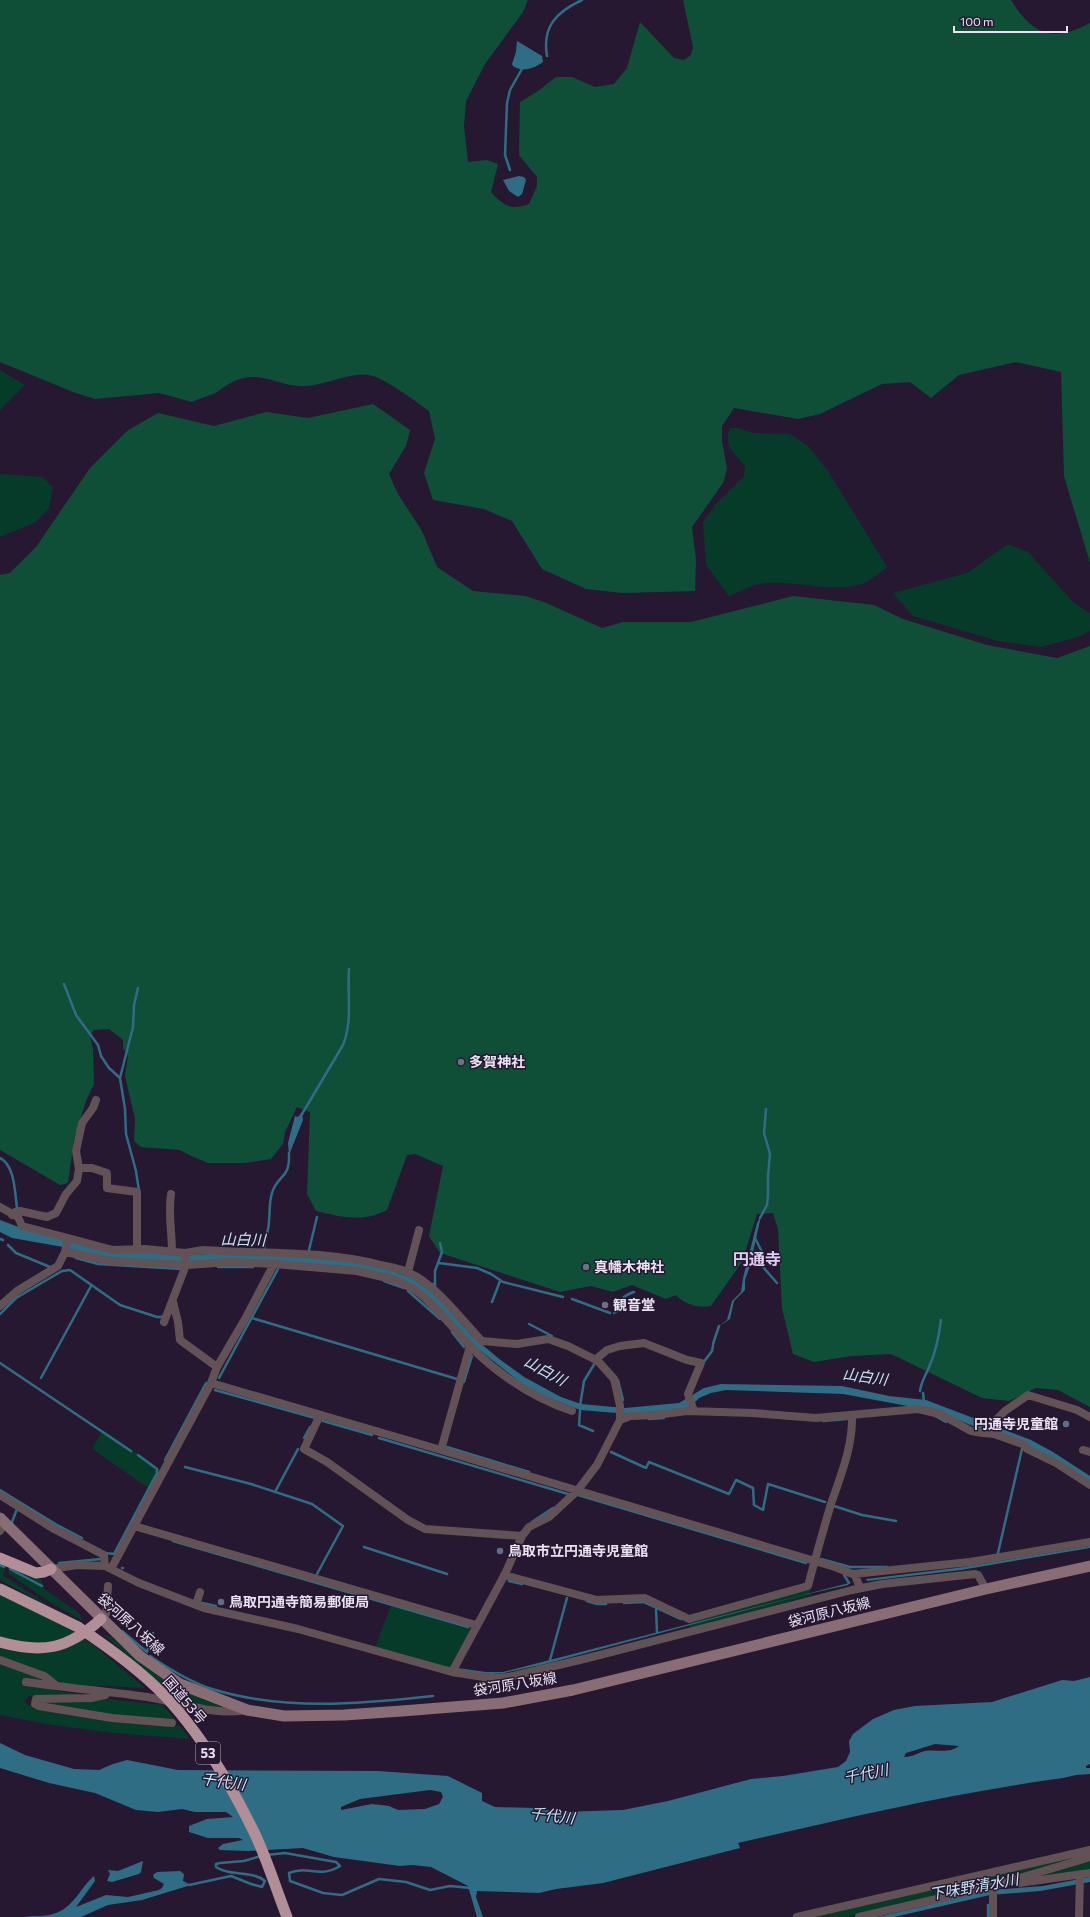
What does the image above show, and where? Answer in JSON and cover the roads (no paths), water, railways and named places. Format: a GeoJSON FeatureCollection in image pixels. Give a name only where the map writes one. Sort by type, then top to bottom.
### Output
{"type":"FeatureCollection","features":[{"type":"Feature","properties":{"kind":"highway"},"geometry":{"type":"LineString","coordinates":[[0,1558],[36,1573],[44,1572],[51,1568]]}},
{"type":"Feature","properties":{"kind":"highway","name":"国道53号"},"geometry":{"type":"LineString","coordinates":[[0,1589],[78,1627],[111,1649],[164,1695],[204,1746],[227,1781],[254,1833],[287,1917]]}},
{"type":"Feature","properties":{"kind":"highway"},"geometry":{"type":"LineString","coordinates":[[0,1642],[20,1648],[42,1649],[66,1643],[83,1635],[101,1619]]}},
{"type":"Feature","properties":{"kind":"main road","name":"袋河原八坂線"},"geometry":{"type":"LineString","coordinates":[[2,1524],[51,1568],[140,1656],[180,1684],[247,1710],[284,1716],[344,1715],[504,1703],[573,1690],[1090,1566]]}},
{"type":"Feature","properties":{"kind":"street"},"geometry":{"type":"LineString","coordinates":[[12,1215],[20,1211],[47,1217],[56,1213],[66,1194],[77,1181],[78,1168],[76,1151],[82,1122],[93,1108],[96,1100]]}},
{"type":"Feature","properties":{"kind":"street"},"geometry":{"type":"LineString","coordinates":[[78,1168],[92,1168],[107,1173],[106,1188],[136,1192],[137,1249]]}},
{"type":"Feature","properties":{"kind":"street"},"geometry":{"type":"LineString","coordinates":[[170,1194],[169,1215],[172,1226],[172,1252]]}},
{"type":"Feature","properties":{"kind":"street"},"geometry":{"type":"LineString","coordinates":[[0,1207],[18,1217],[22,1226],[113,1250],[137,1249],[184,1253],[203,1250],[325,1255],[360,1260],[408,1272],[422,1280],[439,1295],[482,1341],[517,1344],[548,1339],[596,1359],[614,1379],[620,1406],[620,1418],[597,1465],[577,1491],[549,1517],[529,1527],[522,1536],[504,1575],[452,1672]]}},
{"type":"Feature","properties":{"kind":"street"},"geometry":{"type":"LineString","coordinates":[[408,1272],[419,1230]]}},
{"type":"Feature","properties":{"kind":"street"},"geometry":{"type":"LineString","coordinates":[[0,1306],[17,1291],[58,1266],[65,1252],[68,1238]]}},
{"type":"Feature","properties":{"kind":"street"},"geometry":{"type":"LineString","coordinates":[[65,1252],[111,1261],[186,1265],[231,1262],[357,1271],[396,1280],[415,1290],[425,1298],[470,1346],[518,1386],[557,1406],[572,1411]]}},
{"type":"Feature","properties":{"kind":"street"},"geometry":{"type":"LineString","coordinates":[[164,1322],[186,1265],[184,1253]]}},
{"type":"Feature","properties":{"kind":"street"},"geometry":{"type":"LineString","coordinates":[[109,1567],[134,1526],[210,1384],[217,1367],[245,1319],[274,1264]]}},
{"type":"Feature","properties":{"kind":"street"},"geometry":{"type":"LineString","coordinates":[[173,1302],[178,1322],[180,1340],[217,1367]]}},
{"type":"Feature","properties":{"kind":"street"},"geometry":{"type":"LineString","coordinates":[[596,1359],[608,1350],[644,1343],[687,1360],[701,1363],[688,1394],[694,1411]]}},
{"type":"Feature","properties":{"kind":"street"},"geometry":{"type":"LineString","coordinates":[[441,1450],[470,1346]]}},
{"type":"Feature","properties":{"kind":"street"},"geometry":{"type":"LineString","coordinates":[[210,1384],[441,1450],[816,1561],[853,1574],[857,1577],[860,1588]]}},
{"type":"Feature","properties":{"kind":"street"},"geometry":{"type":"LineString","coordinates":[[984,1432],[1005,1411],[1028,1395],[1077,1410],[1090,1417]]}},
{"type":"Feature","properties":{"kind":"street"},"geometry":{"type":"LineString","coordinates":[[620,1418],[630,1416],[655,1416],[694,1411],[752,1413],[816,1418],[905,1410],[927,1410],[940,1414],[971,1431],[994,1434],[1025,1445],[1027,1449],[1056,1463],[1090,1485]]}},
{"type":"Feature","properties":{"kind":"street"},"geometry":{"type":"LineString","coordinates":[[320,1415],[304,1449],[327,1462],[408,1520],[433,1530],[522,1536]]}},
{"type":"Feature","properties":{"kind":"street"},"geometry":{"type":"LineString","coordinates":[[504,1575],[597,1600],[645,1598],[689,1619],[808,1586],[832,1502],[840,1481],[850,1437],[852,1415]]}},
{"type":"Feature","properties":{"kind":"street"},"geometry":{"type":"LineString","coordinates":[[0,1494],[54,1529],[104,1555],[109,1567]]}},
{"type":"Feature","properties":{"kind":"street"},"geometry":{"type":"LineString","coordinates":[[134,1526],[476,1626]]}},
{"type":"Feature","properties":{"kind":"street"},"geometry":{"type":"LineString","coordinates":[[853,1574],[970,1562],[1090,1542]]}},
{"type":"Feature","properties":{"kind":"street"},"geometry":{"type":"LineString","coordinates":[[51,1568],[77,1565],[109,1567],[139,1583],[196,1605],[298,1629],[452,1672],[490,1678],[508,1676],[588,1658],[860,1588],[976,1574],[986,1590]]}},
{"type":"Feature","properties":{"kind":"street"},"geometry":{"type":"LineString","coordinates":[[101,1619],[106,1614],[108,1586]]}},
{"type":"Feature","properties":{"kind":"street"},"geometry":{"type":"LineString","coordinates":[[196,1605],[200,1592]]}},
{"type":"Feature","properties":{"kind":"street"},"geometry":{"type":"LineString","coordinates":[[0,1660],[44,1676],[59,1687]]}},
{"type":"Feature","properties":{"kind":"street"},"geometry":{"type":"LineString","coordinates":[[26,1682],[111,1694],[148,1697],[195,1708],[228,1712],[247,1710]]}},
{"type":"Feature","properties":{"kind":"street"},"geometry":{"type":"LineString","coordinates":[[111,1694],[91,1698],[36,1699],[36,1704],[39,1706],[112,1718],[172,1723]]}},
{"type":"Feature","properties":{"kind":"street"},"geometry":{"type":"LineString","coordinates":[[797,1917],[1090,1850]]}},
{"type":"Feature","properties":{"kind":"street"},"geometry":{"type":"LineString","coordinates":[[859,1917],[993,1886],[1090,1857]]}},
{"type":"Feature","properties":{"kind":"street"},"geometry":{"type":"LineString","coordinates":[[993,1886],[1090,1873]]}},
{"type":"Feature","properties":{"kind":"street"},"geometry":{"type":"LineString","coordinates":[[1079,1917],[1080,1875]]}},
{"type":"Feature","properties":{"kind":"street"},"geometry":{"type":"LineString","coordinates":[[993,1886],[993,1917]]}},
{"type":"Feature","properties":{"kind":"water"},"geometry":{"type":"Polygon","coordinates":[[[517,41],[542,56],[543,62],[528,69],[520,69],[513,66],[512,64],[516,52],[517,41]]]}},
{"type":"Feature","properties":{"kind":"water"},"geometry":{"type":"Polygon","coordinates":[[[519,176],[524,177],[526,180],[522,194],[518,197],[509,191],[503,180],[519,176]]]}},
{"type":"Feature","properties":{"kind":"water"},"geometry":{"type":"Polygon","coordinates":[[[302,1112],[303,1120],[289,1155],[288,1143],[295,1116],[298,1117],[302,1112]]]}},
{"type":"Feature","properties":{"kind":"water"},"geometry":{"type":"Polygon","coordinates":[[[761,1216],[750,1266],[745,1280],[745,1290],[734,1301],[730,1319],[718,1327],[727,1320],[732,1301],[741,1292],[743,1278],[757,1223],[761,1216]]]}},
{"type":"Feature","properties":{"kind":"water"},"geometry":{"type":"Polygon","coordinates":[[[0,1220],[24,1229],[136,1251],[191,1255],[225,1253],[327,1258],[381,1267],[412,1278],[437,1296],[472,1336],[524,1377],[561,1397],[581,1404],[625,1408],[679,1403],[704,1388],[721,1384],[842,1386],[889,1396],[926,1400],[1031,1440],[1053,1452],[1090,1476],[1090,1484],[1062,1464],[940,1412],[843,1394],[726,1390],[711,1393],[699,1398],[689,1408],[629,1414],[580,1410],[544,1396],[521,1383],[468,1341],[421,1292],[369,1270],[342,1266],[270,1261],[183,1262],[97,1257],[63,1247],[12,1238],[0,1232],[0,1220]]]}},
{"type":"Feature","properties":{"kind":"water"},"geometry":{"type":"Polygon","coordinates":[[[1090,1546],[1090,1548],[961,1570],[867,1581],[866,1579],[964,1567],[1090,1546]]]}},
{"type":"Feature","properties":{"kind":"water"},"geometry":{"type":"Polygon","coordinates":[[[849,1583],[848,1585],[799,1596],[545,1664],[504,1673],[474,1673],[443,1666],[486,1672],[503,1672],[849,1583]]]}},
{"type":"Feature","properties":{"kind":"water","name":"千代川"},"geometry":{"type":"Polygon","coordinates":[[[1090,1677],[1090,1764],[1086,1766],[1086,1768],[1090,1768],[1090,1774],[981,1791],[819,1824],[738,1843],[740,1848],[603,1883],[556,1889],[539,1893],[477,1891],[476,1897],[483,1917],[477,1917],[468,1886],[431,1867],[412,1865],[400,1866],[334,1857],[303,1848],[248,1851],[220,1850],[218,1848],[223,1844],[243,1840],[239,1838],[208,1838],[189,1832],[189,1826],[207,1819],[233,1817],[226,1812],[195,1812],[182,1809],[158,1812],[136,1810],[95,1793],[49,1783],[0,1768],[0,1743],[25,1755],[74,1769],[99,1770],[127,1760],[178,1770],[378,1771],[448,1776],[482,1793],[482,1801],[495,1807],[535,1808],[560,1812],[623,1810],[668,1801],[751,1779],[783,1776],[838,1767],[846,1761],[850,1752],[849,1741],[853,1734],[873,1719],[894,1710],[915,1706],[992,1702],[1062,1680],[1074,1681],[1090,1677]],[[935,1744],[906,1753],[904,1757],[912,1756],[925,1751],[951,1750],[959,1746],[935,1744]],[[430,1790],[360,1799],[341,1807],[341,1810],[372,1804],[389,1806],[398,1810],[425,1809],[439,1804],[443,1797],[441,1792],[430,1790]]]}},
{"type":"Feature","properties":{"kind":"water"},"geometry":{"type":"Polygon","coordinates":[[[143,1861],[141,1872],[139,1874],[112,1882],[107,1881],[110,1874],[108,1870],[118,1871],[143,1861]]]}},
{"type":"Feature","properties":{"kind":"water"},"geometry":{"type":"Polygon","coordinates":[[[180,1871],[184,1874],[183,1881],[191,1885],[142,1900],[108,1905],[81,1917],[25,1917],[50,1915],[60,1911],[71,1903],[94,1876],[95,1881],[76,1907],[106,1895],[128,1897],[159,1890],[164,1884],[154,1878],[153,1875],[157,1872],[180,1871]]]}},
{"type":"Feature","properties":{"kind":"water"},"geometry":{"type":"Polygon","coordinates":[[[1090,1877],[1090,1882],[1040,1891],[990,1895],[894,1917],[878,1917],[990,1890],[1043,1886],[1090,1877]]]}},
{"type":"Feature","properties":{"kind":"waterway"},"geometry":{"type":"LineString","coordinates":[[547,56],[547,37],[553,22],[558,15],[582,0]]}},
{"type":"Feature","properties":{"kind":"waterway"},"geometry":{"type":"LineString","coordinates":[[510,170],[505,155],[507,103],[510,90],[523,67]]}},
{"type":"Feature","properties":{"kind":"waterway"},"geometry":{"type":"LineString","coordinates":[[302,1114],[343,1045],[346,1036],[349,1017],[349,969]]}},
{"type":"Feature","properties":{"kind":"waterway"},"geometry":{"type":"LineString","coordinates":[[64,984],[76,1015],[98,1045],[101,1056],[109,1068],[120,1078]]}},
{"type":"Feature","properties":{"kind":"waterway"},"geometry":{"type":"LineString","coordinates":[[138,988],[134,1005],[133,1027],[120,1078],[125,1109],[126,1134],[136,1171],[139,1191]]}},
{"type":"Feature","properties":{"kind":"waterway"},"geometry":{"type":"LineString","coordinates":[[760,1218],[767,1205],[768,1195],[770,1154],[764,1133],[766,1109]]}},
{"type":"Feature","properties":{"kind":"waterway","name":"山白川"},"geometry":{"type":"LineString","coordinates":[[264,1248],[269,1224],[271,1196],[277,1182],[286,1173],[289,1162],[289,1153]]}},
{"type":"Feature","properties":{"kind":"waterway"},"geometry":{"type":"LineString","coordinates":[[0,1158],[9,1167],[15,1188],[17,1208]]}},
{"type":"Feature","properties":{"kind":"waterway"},"geometry":{"type":"LineString","coordinates":[[309,1250],[317,1217]]}},
{"type":"Feature","properties":{"kind":"waterway"},"geometry":{"type":"LineString","coordinates":[[755,1238],[762,1252],[763,1267],[777,1283]]}},
{"type":"Feature","properties":{"kind":"waterway"},"geometry":{"type":"LineString","coordinates":[[433,1284],[435,1286],[435,1271],[442,1252],[440,1243]]}},
{"type":"Feature","properties":{"kind":"waterway"},"geometry":{"type":"LineString","coordinates":[[8,1245],[16,1253],[50,1267]]}},
{"type":"Feature","properties":{"kind":"waterway"},"geometry":{"type":"LineString","coordinates":[[753,1254],[763,1256]]}},
{"type":"Feature","properties":{"kind":"waterway"},"geometry":{"type":"LineString","coordinates":[[76,1258],[98,1264],[182,1269]]}},
{"type":"Feature","properties":{"kind":"waterway"},"geometry":{"type":"LineString","coordinates":[[439,1263],[477,1268],[491,1274],[503,1282],[563,1297]]}},
{"type":"Feature","properties":{"kind":"waterway"},"geometry":{"type":"LineString","coordinates":[[218,1267],[253,1267]]}},
{"type":"Feature","properties":{"kind":"waterway"},"geometry":{"type":"LineString","coordinates":[[219,1378],[278,1269]]}},
{"type":"Feature","properties":{"kind":"waterway"},"geometry":{"type":"LineString","coordinates":[[0,1314],[16,1298],[62,1271],[70,1270],[120,1305],[157,1317],[163,1316]]}},
{"type":"Feature","properties":{"kind":"waterway"},"geometry":{"type":"LineString","coordinates":[[384,1281],[404,1288]]}},
{"type":"Feature","properties":{"kind":"waterway"},"geometry":{"type":"LineString","coordinates":[[492,1302],[500,1281]]}},
{"type":"Feature","properties":{"kind":"waterway"},"geometry":{"type":"LineString","coordinates":[[41,1378],[91,1286]]}},
{"type":"Feature","properties":{"kind":"waterway"},"geometry":{"type":"LineString","coordinates":[[408,1291],[440,1319]]}},
{"type":"Feature","properties":{"kind":"waterway"},"geometry":{"type":"LineString","coordinates":[[614,1313],[616,1312],[622,1299],[634,1292]]}},
{"type":"Feature","properties":{"kind":"waterway"},"geometry":{"type":"LineString","coordinates":[[572,1299],[610,1313]]}},
{"type":"Feature","properties":{"kind":"waterway"},"geometry":{"type":"LineString","coordinates":[[252,1318],[457,1379]]}},
{"type":"Feature","properties":{"kind":"waterway"},"geometry":{"type":"LineString","coordinates":[[920,1391],[922,1382],[935,1350],[941,1320]]}},
{"type":"Feature","properties":{"kind":"waterway"},"geometry":{"type":"LineString","coordinates":[[529,1324],[552,1336]]}},
{"type":"Feature","properties":{"kind":"waterway"},"geometry":{"type":"LineString","coordinates":[[713,1344],[719,1326]]}},
{"type":"Feature","properties":{"kind":"waterway"},"geometry":{"type":"LineString","coordinates":[[452,1332],[464,1347]]}},
{"type":"Feature","properties":{"kind":"waterway"},"geometry":{"type":"LineString","coordinates":[[703,1363],[712,1351],[713,1346]]}},
{"type":"Feature","properties":{"kind":"waterway"},"geometry":{"type":"LineString","coordinates":[[464,1382],[472,1356]]}},
{"type":"Feature","properties":{"kind":"waterway"},"geometry":{"type":"LineString","coordinates":[[0,1363],[131,1451]]}},
{"type":"Feature","properties":{"kind":"waterway"},"geometry":{"type":"LineString","coordinates":[[580,1406],[584,1381],[595,1363]]}},
{"type":"Feature","properties":{"kind":"waterway"},"geometry":{"type":"LineString","coordinates":[[618,1380],[623,1400]]}},
{"type":"Feature","properties":{"kind":"waterway"},"geometry":{"type":"LineString","coordinates":[[165,1460],[206,1383]]}},
{"type":"Feature","properties":{"kind":"waterway"},"geometry":{"type":"LineString","coordinates":[[215,1390],[315,1418]]}},
{"type":"Feature","properties":{"kind":"waterway"},"geometry":{"type":"LineString","coordinates":[[923,1393],[924,1402]]}},
{"type":"Feature","properties":{"kind":"waterway"},"geometry":{"type":"LineString","coordinates":[[580,1411],[579,1425],[593,1431]]}},
{"type":"Feature","properties":{"kind":"waterway"},"geometry":{"type":"LineString","coordinates":[[935,1416],[946,1422]]}},
{"type":"Feature","properties":{"kind":"waterway"},"geometry":{"type":"LineString","coordinates":[[649,1419],[664,1418]]}},
{"type":"Feature","properties":{"kind":"waterway"},"geometry":{"type":"LineString","coordinates":[[823,1421],[847,1419]]}},
{"type":"Feature","properties":{"kind":"waterway"},"geometry":{"type":"LineString","coordinates":[[323,1421],[372,1435]]}},
{"type":"Feature","properties":{"kind":"waterway"},"geometry":{"type":"LineString","coordinates":[[304,1438],[310,1427]]}},
{"type":"Feature","properties":{"kind":"waterway"},"geometry":{"type":"LineString","coordinates":[[379,1438],[568,1494]]}},
{"type":"Feature","properties":{"kind":"waterway"},"geometry":{"type":"LineString","coordinates":[[447,1447],[529,1472]]}},
{"type":"Feature","properties":{"kind":"waterway"},"geometry":{"type":"LineString","coordinates":[[275,1492],[298,1449]]}},
{"type":"Feature","properties":{"kind":"waterway"},"geometry":{"type":"LineString","coordinates":[[998,1553],[1022,1449]]}},
{"type":"Feature","properties":{"kind":"waterway"},"geometry":{"type":"LineString","coordinates":[[611,1452],[646,1468],[649,1462],[729,1494],[736,1480],[753,1488],[754,1505],[763,1510],[768,1484],[825,1502]]}},
{"type":"Feature","properties":{"kind":"waterway"},"geometry":{"type":"LineString","coordinates":[[105,1553],[114,1554],[157,1473],[157,1469],[138,1455]]}},
{"type":"Feature","properties":{"kind":"waterway"},"geometry":{"type":"LineString","coordinates":[[185,1467],[251,1484],[312,1504],[343,1526],[317,1574]]}},
{"type":"Feature","properties":{"kind":"waterway"},"geometry":{"type":"LineString","coordinates":[[0,1490],[57,1525],[82,1538]]}},
{"type":"Feature","properties":{"kind":"waterway"},"geometry":{"type":"LineString","coordinates":[[578,1495],[806,1563]]}},
{"type":"Feature","properties":{"kind":"waterway"},"geometry":{"type":"LineString","coordinates":[[834,1506],[862,1515],[896,1521]]}},
{"type":"Feature","properties":{"kind":"waterway"},"geometry":{"type":"LineString","coordinates":[[532,1522],[553,1508]]}},
{"type":"Feature","properties":{"kind":"waterway"},"geometry":{"type":"LineString","coordinates":[[12,1522],[17,1509]]}},
{"type":"Feature","properties":{"kind":"waterway"},"geometry":{"type":"LineString","coordinates":[[173,1541],[468,1627]]}},
{"type":"Feature","properties":{"kind":"waterway"},"geometry":{"type":"LineString","coordinates":[[364,1547],[447,1574]]}},
{"type":"Feature","properties":{"kind":"waterway"},"geometry":{"type":"LineString","coordinates":[[59,1563],[101,1559]]}},
{"type":"Feature","properties":{"kind":"waterway"},"geometry":{"type":"LineString","coordinates":[[821,1559],[850,1567],[887,1567]]}},
{"type":"Feature","properties":{"kind":"waterway"},"geometry":{"type":"LineString","coordinates":[[0,1565],[4,1567]]}},
{"type":"Feature","properties":{"kind":"waterway"},"geometry":{"type":"LineString","coordinates":[[10,1569],[42,1586]]}},
{"type":"Feature","properties":{"kind":"waterway"},"geometry":{"type":"LineString","coordinates":[[844,1575],[849,1583]]}},
{"type":"Feature","properties":{"kind":"waterway"},"geometry":{"type":"LineString","coordinates":[[509,1581],[522,1584]]}},
{"type":"Feature","properties":{"kind":"waterway"},"geometry":{"type":"LineString","coordinates":[[550,1660],[567,1598]]}},
{"type":"Feature","properties":{"kind":"waterway"},"geometry":{"type":"LineString","coordinates":[[587,1601],[597,1604],[606,1604]]}},
{"type":"Feature","properties":{"kind":"waterway"},"geometry":{"type":"LineString","coordinates":[[624,1603],[644,1602],[681,1619]]}},
{"type":"Feature","properties":{"kind":"waterway"},"geometry":{"type":"LineString","coordinates":[[202,1603],[216,1606]]}},
{"type":"Feature","properties":{"kind":"waterway"},"geometry":{"type":"LineString","coordinates":[[656,1609],[657,1632]]}},
{"type":"Feature","properties":{"kind":"waterway"},"geometry":{"type":"LineString","coordinates":[[122,1631],[147,1652],[153,1633]]}},
{"type":"Feature","properties":{"kind":"waterway"},"geometry":{"type":"LineString","coordinates":[[150,1656],[196,1683],[239,1696],[266,1700],[322,1704],[433,1696]]}},
{"type":"Feature","properties":{"kind":"waterway"},"geometry":{"type":"LineString","coordinates":[[266,1855],[285,1853],[336,1862],[340,1866],[333,1870],[320,1872],[302,1870],[289,1873],[290,1881],[323,1893],[342,1895],[379,1879],[406,1882],[430,1890],[450,1886],[471,1888]]}},
{"type":"Feature","properties":{"kind":"waterway"},"geometry":{"type":"LineString","coordinates":[[189,1885],[231,1876],[262,1887],[265,1881],[260,1878],[248,1874],[228,1872],[216,1867],[216,1864],[220,1863],[244,1861],[261,1856]]}},
{"type":"Feature","properties":{"kind":"waterway"},"geometry":{"type":"LineString","coordinates":[[988,1905],[988,1917]]}},
{"type":"Feature","properties":{"kind":"place","name":"多賀神社"},"geometry":{"type":"Point","coordinates":[461,1062]}},
{"type":"Feature","properties":{"kind":"place","name":"真幡木神社"},"geometry":{"type":"Point","coordinates":[586,1267]}},
{"type":"Feature","properties":{"kind":"place","name":"観音堂"},"geometry":{"type":"Point","coordinates":[605,1305]}},
{"type":"Feature","properties":{"kind":"place","name":"円通寺児童館"},"geometry":{"type":"Point","coordinates":[1066,1424]}},
{"type":"Feature","properties":{"kind":"place","name":"鳥取市立円通寺児童館"},"geometry":{"type":"Point","coordinates":[500,1551]}},
{"type":"Feature","properties":{"kind":"place","name":"鳥取円通寺簡易郵便局"},"geometry":{"type":"Point","coordinates":[221,1602]}},
{"type":"Feature","properties":{"kind":"district","name":"円通寺"},"geometry":{"type":"Point","coordinates":[757,1259]}},
{"type":"Feature","properties":{"kind":"water label","name":"下味野清水川"},"geometry":{"type":"Point","coordinates":[974,1887]}}]}
